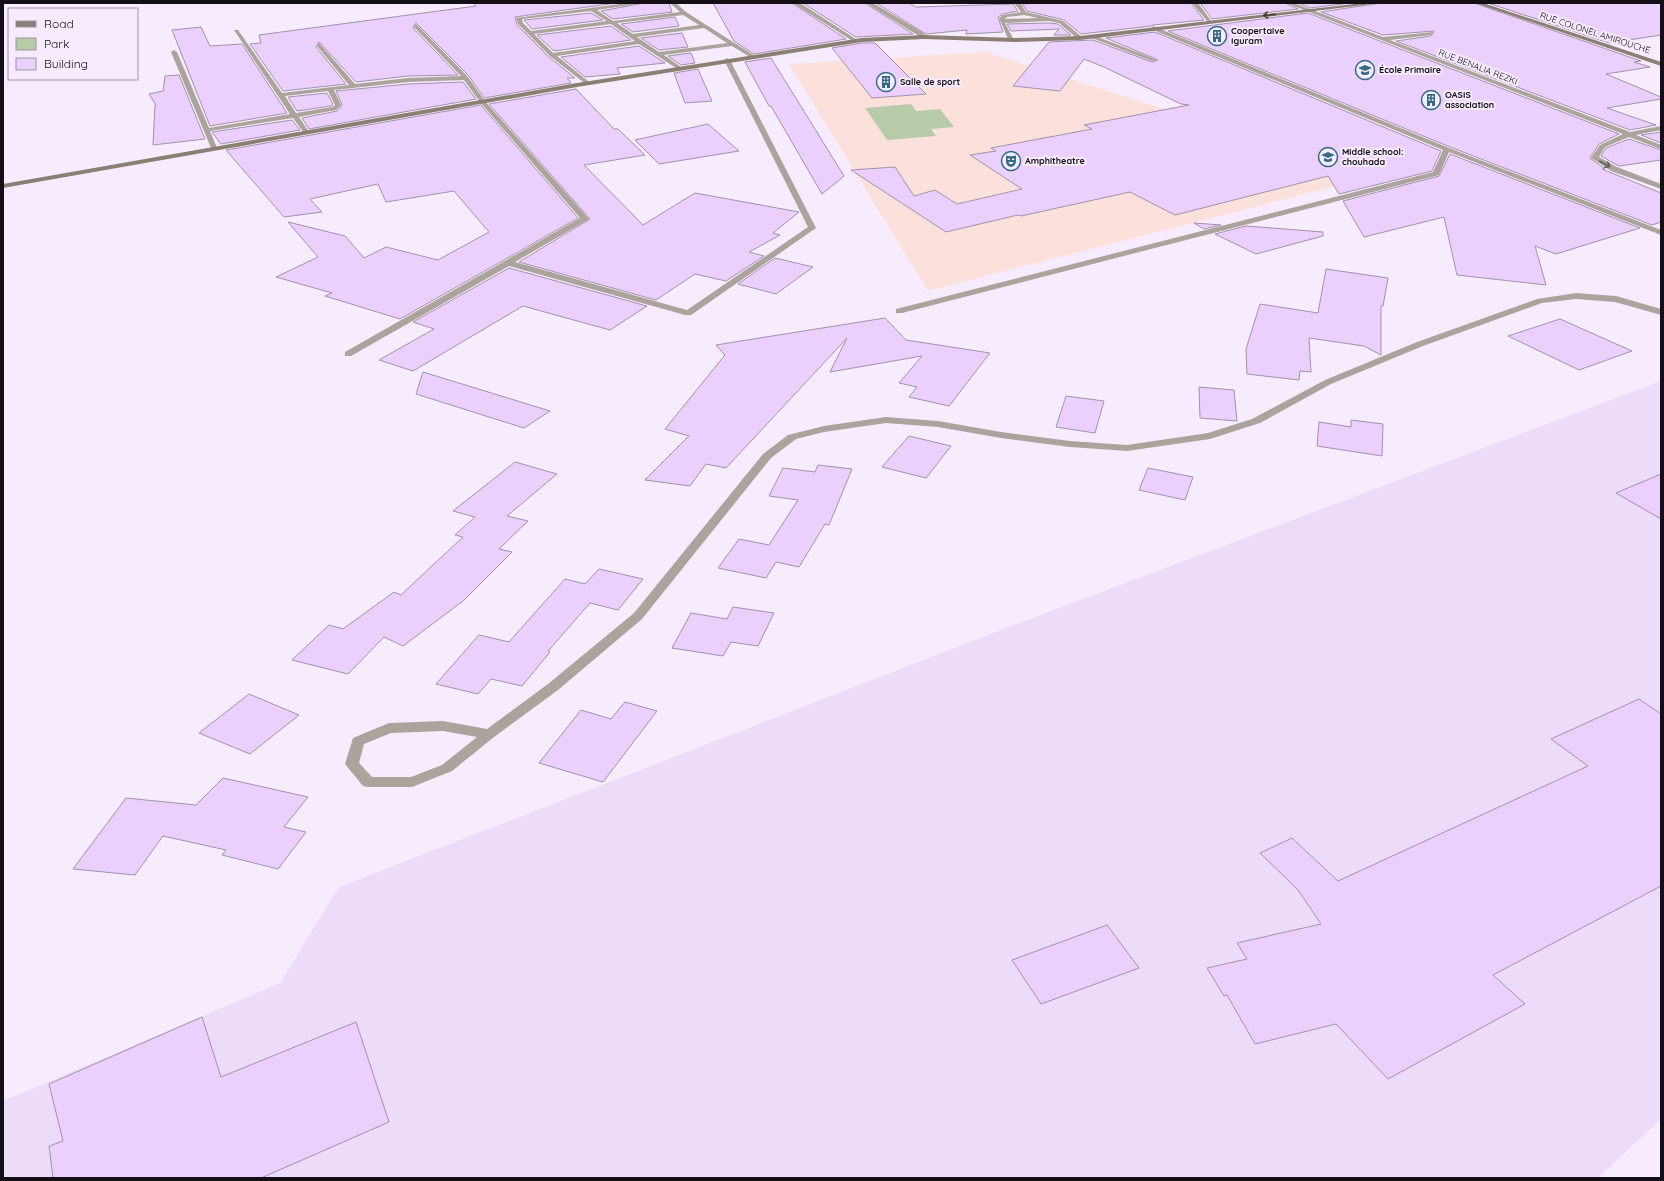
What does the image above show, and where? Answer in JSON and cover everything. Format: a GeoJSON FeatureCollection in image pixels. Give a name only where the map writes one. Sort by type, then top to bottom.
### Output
{"type":"FeatureCollection","features":[{"type":"Feature","properties":{"kind":"main road"},"geometry":{"type":"LineString","coordinates":[[3,186],[587,83],[752,56],[859,41],[924,37],[1011,40],[1080,38],[1210,21],[1377,3]]}},
{"type":"Feature","properties":{"kind":"main road","name":"RUE COLONEL AMIROUCHE"},"geometry":{"type":"LineString","coordinates":[[1478,3],[1661,64]]}},
{"type":"Feature","properties":{"kind":"street"},"geometry":{"type":"LineString","coordinates":[[587,83],[552,55],[520,23],[519,18],[640,3]]}},
{"type":"Feature","properties":{"kind":"street"},"geometry":{"type":"LineString","coordinates":[[673,3],[684,13],[752,56]]}},
{"type":"Feature","properties":{"kind":"street"},"geometry":{"type":"LineString","coordinates":[[796,3],[859,41]]}},
{"type":"Feature","properties":{"kind":"street"},"geometry":{"type":"LineString","coordinates":[[806,3],[859,41]]}},
{"type":"Feature","properties":{"kind":"street"},"geometry":{"type":"LineString","coordinates":[[869,3],[920,33],[924,37]]}},
{"type":"Feature","properties":{"kind":"street"},"geometry":{"type":"LineString","coordinates":[[1018,3],[1024,13]]}},
{"type":"Feature","properties":{"kind":"street"},"geometry":{"type":"LineString","coordinates":[[1195,3],[1210,21]]}},
{"type":"Feature","properties":{"kind":"street","name":"RUE BENALIA REZKI"},"geometry":{"type":"LineString","coordinates":[[1289,3],[1661,147]]}},
{"type":"Feature","properties":{"kind":"street"},"geometry":{"type":"LineString","coordinates":[[592,9],[679,68]]}},
{"type":"Feature","properties":{"kind":"street"},"geometry":{"type":"LineString","coordinates":[[530,33],[684,13]]}},
{"type":"Feature","properties":{"kind":"street"},"geometry":{"type":"LineString","coordinates":[[1002,21],[1002,18],[1005,16],[1024,13],[1052,18],[1060,22],[1080,38]]}},
{"type":"Feature","properties":{"kind":"street"},"geometry":{"type":"LineString","coordinates":[[1002,21],[1052,18]]}},
{"type":"Feature","properties":{"kind":"street"},"geometry":{"type":"LineString","coordinates":[[1002,21],[1011,40]]}},
{"type":"Feature","properties":{"kind":"street"},"geometry":{"type":"LineString","coordinates":[[348,354],[585,219],[482,101],[466,78],[416,26]]}},
{"type":"Feature","properties":{"kind":"street"},"geometry":{"type":"LineString","coordinates":[[630,36],[705,26]]}},
{"type":"Feature","properties":{"kind":"street"},"geometry":{"type":"LineString","coordinates":[[1153,28],[1447,149],[1661,233]]}},
{"type":"Feature","properties":{"kind":"street"},"geometry":{"type":"LineString","coordinates":[[236,31],[306,132]]}},
{"type":"Feature","properties":{"kind":"street"},"geometry":{"type":"LineString","coordinates":[[1382,39],[1431,33]]}},
{"type":"Feature","properties":{"kind":"street"},"geometry":{"type":"LineString","coordinates":[[1091,36],[1154,60]]}},
{"type":"Feature","properties":{"kind":"street"},"geometry":{"type":"LineString","coordinates":[[552,55],[639,42]]}},
{"type":"Feature","properties":{"kind":"street"},"geometry":{"type":"LineString","coordinates":[[657,54],[733,44]]}},
{"type":"Feature","properties":{"kind":"street"},"geometry":{"type":"LineString","coordinates":[[319,45],[353,86]]}},
{"type":"Feature","properties":{"kind":"street"},"geometry":{"type":"LineString","coordinates":[[174,52],[214,148]]}},
{"type":"Feature","properties":{"kind":"street"},"geometry":{"type":"LineString","coordinates":[[508,264],[688,313],[812,228],[727,60]]}},
{"type":"Feature","properties":{"kind":"street"},"geometry":{"type":"LineString","coordinates":[[281,95],[330,88],[408,80],[466,78]]}},
{"type":"Feature","properties":{"kind":"street"},"geometry":{"type":"LineString","coordinates":[[207,130],[334,109],[338,105],[330,88]]}},
{"type":"Feature","properties":{"kind":"street"},"geometry":{"type":"LineString","coordinates":[[1661,128],[1628,135],[1602,146],[1595,158],[1614,169],[1661,187]]}},
{"type":"Feature","properties":{"kind":"street"},"geometry":{"type":"LineString","coordinates":[[898,311],[1436,173],[1447,149]]}},
{"type":"Feature","properties":{"kind":"street"},"geometry":{"type":"LineString","coordinates":[[489,734],[443,726],[389,728],[358,741],[352,764],[368,782],[412,782],[447,768],[489,734],[553,688],[638,616],[763,461],[792,437],[824,428],[886,420],[938,424],[1000,435],[1070,444],[1126,448],[1165,443],[1210,436],[1256,421],[1328,382],[1420,344],[1540,301],[1576,296],[1616,300],[1661,312]]}},
{"type":"Feature","properties":{"kind":"shaded area"},"geometry":{"type":"Polygon","coordinates":[[[985,52],[1230,130],[1317,107],[1336,186],[928,291],[789,64],[985,52]]]}},
{"type":"Feature","properties":{"kind":"shaded area"},"geometry":{"type":"Polygon","coordinates":[[[1661,381],[1661,1119],[1598,1178],[3,1178],[3,1101],[280,983],[339,887],[1001,630],[1661,381]]]}},
{"type":"Feature","properties":{"kind":"green space"},"geometry":{"type":"Polygon","coordinates":[[[911,104],[916,111],[940,109],[954,127],[931,129],[936,136],[887,140],[865,108],[911,104]]]}},
{"type":"Feature","properties":{"kind":"building"},"geometry":{"type":"Polygon","coordinates":[[[474,3],[616,3],[515,17],[517,25],[549,57],[575,78],[567,78],[571,83],[484,98],[469,76],[416,23],[413,28],[458,75],[408,76],[356,82],[319,42],[316,47],[346,84],[283,91],[250,44],[261,43],[259,35],[476,6],[474,3]]]}},
{"type":"Feature","properties":{"kind":"building"},"geometry":{"type":"Polygon","coordinates":[[[644,3],[669,3],[672,12],[613,19],[601,11],[644,3]]]}},
{"type":"Feature","properties":{"kind":"building"},"geometry":{"type":"Polygon","coordinates":[[[713,3],[792,3],[846,39],[754,54],[734,41],[713,3]]]}},
{"type":"Feature","properties":{"kind":"building"},"geometry":{"type":"Polygon","coordinates":[[[803,3],[865,3],[913,34],[856,37],[803,3]]]}},
{"type":"Feature","properties":{"kind":"building"},"geometry":{"type":"Polygon","coordinates":[[[876,3],[909,3],[916,7],[1013,4],[1018,11],[1003,14],[998,17],[1003,32],[966,34],[967,30],[926,34],[876,3]]]}},
{"type":"Feature","properties":{"kind":"building"},"geometry":{"type":"Polygon","coordinates":[[[1191,3],[1204,20],[1081,34],[1064,20],[1027,11],[1022,4],[1191,3]]]}},
{"type":"Feature","properties":{"kind":"building"},"geometry":{"type":"Polygon","coordinates":[[[1200,3],[1285,3],[1298,9],[1212,19],[1200,3]]]}},
{"type":"Feature","properties":{"kind":"building"},"geometry":{"type":"Polygon","coordinates":[[[1298,3],[1350,3],[1310,8],[1298,3]]]}},
{"type":"Feature","properties":{"kind":"building"},"geometry":{"type":"Polygon","coordinates":[[[1381,3],[1474,3],[1641,61],[1634,62],[1650,67],[1606,74],[1661,97],[1661,99],[1607,108],[1656,125],[1630,130],[1396,41],[1431,36],[1434,31],[1383,35],[1321,12],[1381,3]]]}},
{"type":"Feature","properties":{"kind":"building"},"geometry":{"type":"Polygon","coordinates":[[[1488,3],[1661,3],[1661,35],[1609,43],[1488,3]]]}},
{"type":"Feature","properties":{"kind":"building"},"geometry":{"type":"Polygon","coordinates":[[[591,13],[603,20],[532,29],[524,20],[591,13]]]}},
{"type":"Feature","properties":{"kind":"building"},"geometry":{"type":"Polygon","coordinates":[[[1308,13],[1619,134],[1599,144],[1590,158],[1605,169],[1602,169],[1661,193],[1661,222],[1652,225],[1450,147],[1168,31],[1308,13]]]}},
{"type":"Feature","properties":{"kind":"building"},"geometry":{"type":"Polygon","coordinates":[[[675,17],[679,26],[633,32],[621,24],[675,17]]]}},
{"type":"Feature","properties":{"kind":"building"},"geometry":{"type":"Polygon","coordinates":[[[1007,24],[1058,24],[1071,35],[1054,35],[1059,29],[1011,31],[1007,24]]]}},
{"type":"Feature","properties":{"kind":"building"},"geometry":{"type":"Polygon","coordinates":[[[611,26],[631,40],[554,51],[537,35],[611,26]]]}},
{"type":"Feature","properties":{"kind":"building"},"geometry":{"type":"Polygon","coordinates":[[[201,27],[210,46],[242,44],[287,113],[210,126],[172,30],[201,27]]]}},
{"type":"Feature","properties":{"kind":"building"},"geometry":{"type":"Polygon","coordinates":[[[1155,32],[1441,151],[1432,171],[1339,194],[1328,176],[1175,215],[1130,192],[1021,216],[1018,215],[946,232],[851,170],[895,167],[914,196],[935,190],[957,204],[1022,189],[970,155],[996,151],[991,148],[1092,129],[1084,125],[1189,105],[1181,104],[1084,59],[1060,91],[1013,86],[1049,42],[1093,40],[1152,62],[1158,60],[1106,38],[1155,32]]]}},
{"type":"Feature","properties":{"kind":"building"},"geometry":{"type":"Polygon","coordinates":[[[682,33],[688,47],[659,50],[641,38],[682,33]]]}},
{"type":"Feature","properties":{"kind":"building"},"geometry":{"type":"Polygon","coordinates":[[[862,43],[875,43],[926,94],[872,98],[832,48],[862,43]]]}},
{"type":"Feature","properties":{"kind":"building"},"geometry":{"type":"Polygon","coordinates":[[[639,46],[665,63],[617,68],[620,74],[585,77],[561,57],[639,46]]]}},
{"type":"Feature","properties":{"kind":"building"},"geometry":{"type":"Polygon","coordinates":[[[691,53],[695,63],[681,65],[668,56],[691,53]]]}},
{"type":"Feature","properties":{"kind":"building"},"geometry":{"type":"Polygon","coordinates":[[[771,58],[844,176],[822,194],[771,106],[769,106],[745,62],[771,58]]]}},
{"type":"Feature","properties":{"kind":"building"},"geometry":{"type":"Polygon","coordinates":[[[698,69],[712,101],[685,103],[674,73],[698,69]]]}},
{"type":"Feature","properties":{"kind":"building"},"geometry":{"type":"Polygon","coordinates":[[[179,75],[205,139],[153,145],[156,105],[149,94],[163,91],[165,76],[179,75]]]}},
{"type":"Feature","properties":{"kind":"building"},"geometry":{"type":"Polygon","coordinates":[[[463,82],[476,99],[309,129],[302,118],[337,111],[342,105],[336,91],[408,84],[463,82]]]}},
{"type":"Feature","properties":{"kind":"building"},"geometry":{"type":"Polygon","coordinates":[[[576,89],[614,129],[618,129],[645,155],[584,165],[643,225],[695,193],[799,212],[773,233],[780,235],[749,252],[764,256],[726,281],[695,274],[656,300],[519,262],[590,219],[489,104],[576,89]]]}},
{"type":"Feature","properties":{"kind":"building"},"geometry":{"type":"Polygon","coordinates":[[[327,93],[333,104],[331,106],[297,111],[288,97],[327,93]]]}},
{"type":"Feature","properties":{"kind":"building"},"geometry":{"type":"Polygon","coordinates":[[[481,105],[578,218],[400,319],[325,296],[332,293],[276,277],[318,257],[288,222],[345,236],[364,258],[386,247],[438,260],[489,232],[454,191],[386,202],[378,184],[310,199],[322,212],[284,217],[226,150],[481,105]]]}},
{"type":"Feature","properties":{"kind":"building"},"geometry":{"type":"Polygon","coordinates":[[[292,120],[300,130],[221,144],[212,132],[292,120]]]}},
{"type":"Feature","properties":{"kind":"building"},"geometry":{"type":"Polygon","coordinates":[[[708,124],[739,151],[659,164],[635,140],[708,124]]]}},
{"type":"Feature","properties":{"kind":"building"},"geometry":{"type":"Polygon","coordinates":[[[1661,132],[1661,143],[1641,135],[1661,132]]]}},
{"type":"Feature","properties":{"kind":"building"},"geometry":{"type":"Polygon","coordinates":[[[1629,139],[1661,150],[1661,160],[1619,166],[1601,156],[1606,148],[1629,139]]]}},
{"type":"Feature","properties":{"kind":"building"},"geometry":{"type":"Polygon","coordinates":[[[1450,154],[1640,228],[1556,254],[1535,246],[1546,285],[1457,275],[1444,217],[1364,237],[1343,201],[1439,176],[1450,154]]]}},
{"type":"Feature","properties":{"kind":"building"},"geometry":{"type":"Polygon","coordinates":[[[1194,223],[1221,225],[1204,229],[1194,223]]]}},
{"type":"Feature","properties":{"kind":"building"},"geometry":{"type":"Polygon","coordinates":[[[1246,226],[1323,232],[1323,236],[1256,254],[1215,234],[1246,226]]]}},
{"type":"Feature","properties":{"kind":"building"},"geometry":{"type":"Polygon","coordinates":[[[775,258],[813,267],[776,294],[738,284],[775,258]]]}},
{"type":"Feature","properties":{"kind":"building"},"geometry":{"type":"Polygon","coordinates":[[[509,268],[647,306],[610,330],[523,306],[413,371],[379,360],[434,329],[413,322],[509,268]]]}},
{"type":"Feature","properties":{"kind":"building"},"geometry":{"type":"Polygon","coordinates":[[[1326,269],[1388,278],[1383,306],[1381,306],[1381,355],[1364,346],[1309,338],[1311,372],[1300,371],[1299,380],[1247,374],[1246,349],[1260,304],[1318,313],[1326,269]]]}},
{"type":"Feature","properties":{"kind":"building"},"geometry":{"type":"Polygon","coordinates":[[[885,318],[906,340],[990,353],[949,406],[909,397],[917,387],[899,383],[922,356],[830,372],[847,338],[726,468],[706,464],[690,486],[645,480],[689,436],[665,429],[725,355],[716,345],[885,318]]]}},
{"type":"Feature","properties":{"kind":"building"},"geometry":{"type":"Polygon","coordinates":[[[1560,319],[1632,351],[1579,370],[1508,336],[1560,319]]]}},
{"type":"Feature","properties":{"kind":"building"},"geometry":{"type":"Polygon","coordinates":[[[423,372],[550,411],[524,428],[416,394],[423,372]]]}},
{"type":"Feature","properties":{"kind":"building"},"geometry":{"type":"Polygon","coordinates":[[[1199,387],[1234,390],[1237,421],[1200,418],[1199,387]]]}},
{"type":"Feature","properties":{"kind":"building"},"geometry":{"type":"Polygon","coordinates":[[[1066,396],[1104,401],[1095,433],[1056,427],[1066,396]]]}},
{"type":"Feature","properties":{"kind":"building"},"geometry":{"type":"Polygon","coordinates":[[[1351,420],[1383,424],[1382,456],[1317,446],[1319,422],[1351,427],[1351,420]]]}},
{"type":"Feature","properties":{"kind":"building"},"geometry":{"type":"Polygon","coordinates":[[[909,436],[951,446],[926,478],[882,467],[909,436]]]}},
{"type":"Feature","properties":{"kind":"building"},"geometry":{"type":"Polygon","coordinates":[[[515,462],[557,474],[507,516],[528,521],[499,549],[512,552],[463,601],[403,646],[384,637],[348,674],[292,660],[329,625],[343,629],[394,592],[401,595],[463,537],[455,535],[475,517],[453,511],[515,462]]]}},
{"type":"Feature","properties":{"kind":"building"},"geometry":{"type":"Polygon","coordinates":[[[818,465],[852,469],[829,525],[825,524],[799,567],[776,562],[766,578],[718,568],[739,539],[769,545],[798,500],[769,496],[783,468],[815,472],[818,465]]]}},
{"type":"Feature","properties":{"kind":"building"},"geometry":{"type":"Polygon","coordinates":[[[1148,468],[1193,477],[1185,500],[1139,490],[1148,468]]]}},
{"type":"Feature","properties":{"kind":"building"},"geometry":{"type":"Polygon","coordinates":[[[1661,474],[1661,519],[1616,493],[1661,474]]]}},
{"type":"Feature","properties":{"kind":"building"},"geometry":{"type":"Polygon","coordinates":[[[599,569],[643,579],[618,610],[590,603],[548,651],[550,652],[522,686],[491,679],[478,694],[436,684],[479,635],[509,642],[565,579],[585,584],[599,569]]]}},
{"type":"Feature","properties":{"kind":"building"},"geometry":{"type":"Polygon","coordinates":[[[733,607],[774,613],[758,646],[731,642],[723,656],[672,648],[691,613],[727,619],[733,607]]]}},
{"type":"Feature","properties":{"kind":"building"},"geometry":{"type":"Polygon","coordinates":[[[249,694],[299,715],[250,754],[199,733],[249,694]]]}},
{"type":"Feature","properties":{"kind":"building"},"geometry":{"type":"Polygon","coordinates":[[[1639,699],[1661,714],[1661,886],[1493,975],[1525,1004],[1388,1079],[1336,1024],[1255,1044],[1227,995],[1224,996],[1207,968],[1247,959],[1237,943],[1321,924],[1298,890],[1260,853],[1292,838],[1338,881],[1588,766],[1551,739],[1639,699]]]}},
{"type":"Feature","properties":{"kind":"building"},"geometry":{"type":"Polygon","coordinates":[[[625,702],[657,711],[603,782],[539,763],[581,710],[611,719],[625,702]]]}},
{"type":"Feature","properties":{"kind":"building"},"geometry":{"type":"Polygon","coordinates":[[[223,778],[308,797],[284,827],[306,832],[278,869],[222,855],[226,850],[163,836],[135,875],[73,869],[126,798],[196,805],[223,778]]]}},
{"type":"Feature","properties":{"kind":"building"},"geometry":{"type":"Polygon","coordinates":[[[1107,925],[1139,968],[1041,1004],[1012,960],[1107,925]]]}},
{"type":"Feature","properties":{"kind":"building"},"geometry":{"type":"Polygon","coordinates":[[[202,1017],[221,1077],[356,1022],[389,1122],[261,1178],[53,1178],[49,1146],[63,1141],[49,1084],[202,1017]]]}},
{"type":"Feature","properties":{"kind":"place","name":"Coopertaive Iguram"},"geometry":{"type":"Point","coordinates":[1217,36]}},
{"type":"Feature","properties":{"kind":"place","name":"École Primaire"},"geometry":{"type":"Point","coordinates":[1365,70]}},
{"type":"Feature","properties":{"kind":"place","name":"Salle de sport"},"geometry":{"type":"Point","coordinates":[886,82]}},
{"type":"Feature","properties":{"kind":"place","name":"OASIS association"},"geometry":{"type":"Point","coordinates":[1431,100]}},
{"type":"Feature","properties":{"kind":"place","name":"Middle school: chouhada"},"geometry":{"type":"Point","coordinates":[1328,157]}},
{"type":"Feature","properties":{"kind":"place","name":"Amphitheatre"},"geometry":{"type":"Point","coordinates":[1011,161]}}]}
